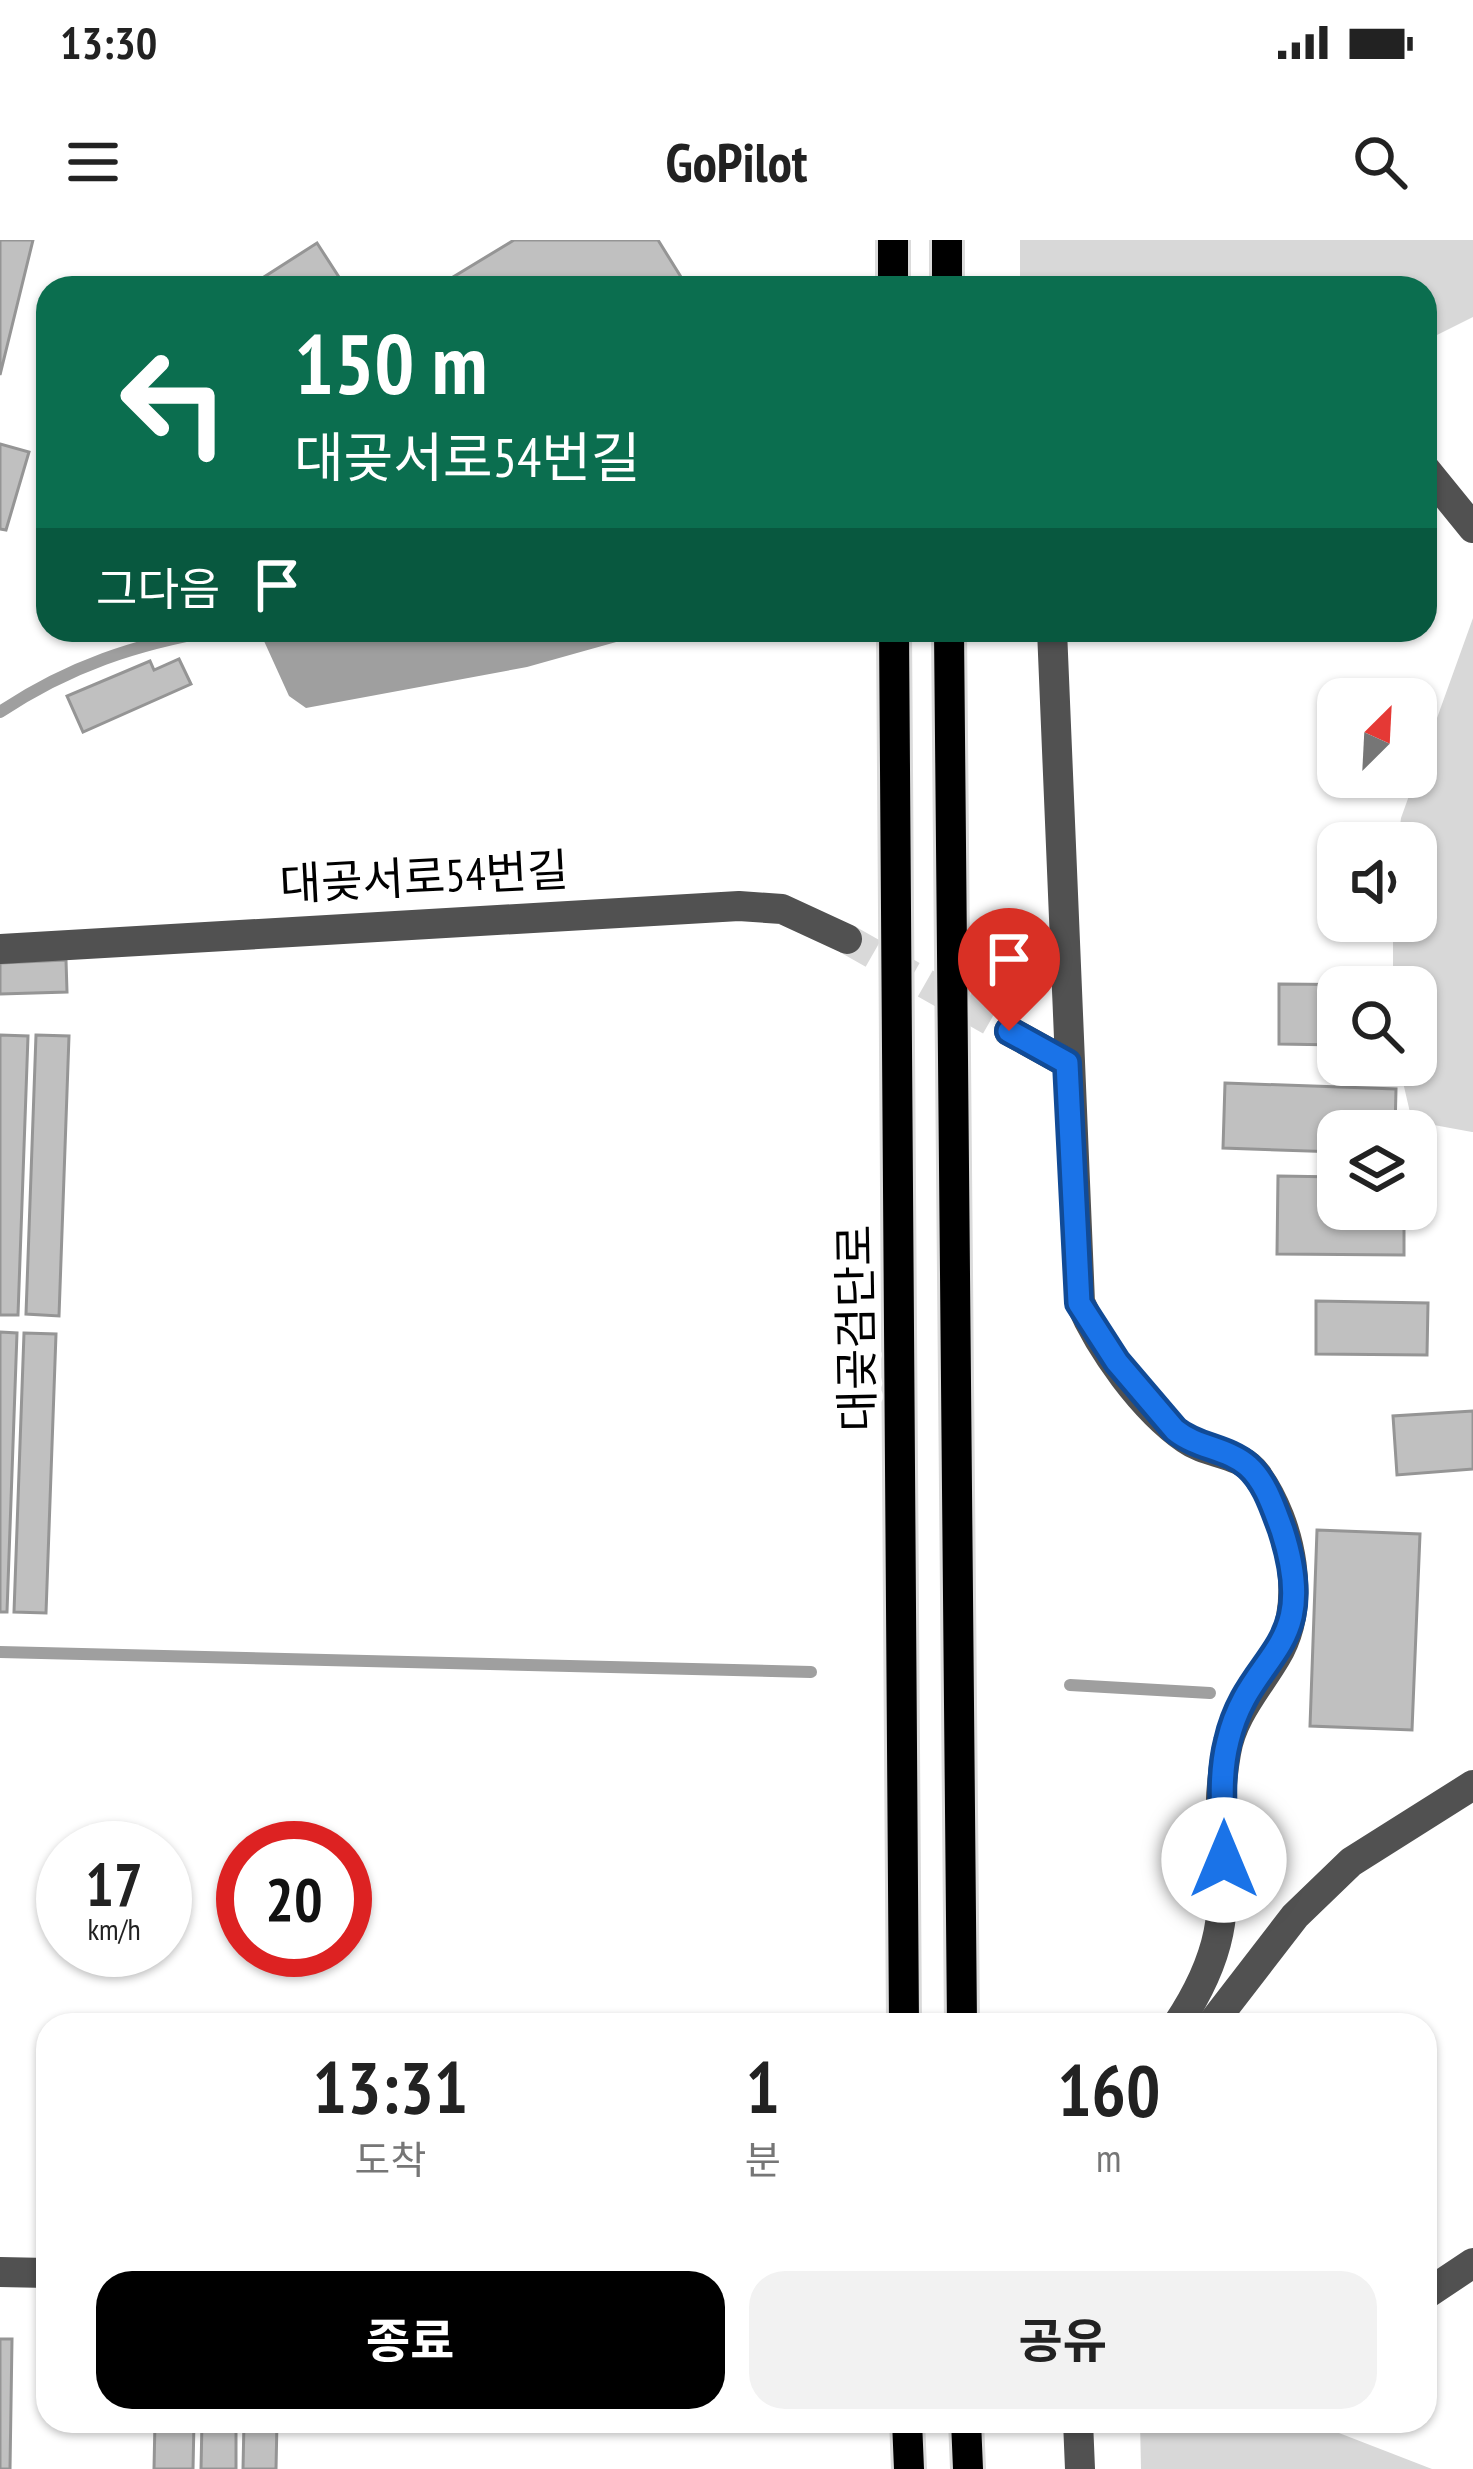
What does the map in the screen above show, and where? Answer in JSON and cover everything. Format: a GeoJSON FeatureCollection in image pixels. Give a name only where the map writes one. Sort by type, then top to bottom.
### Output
{"type":"FeatureCollection","features":[{"type":"Feature","properties":{"kind":"main road"},"geometry":{"type":"LineString","coordinates":[[893,240],[893,276]]}},
{"type":"Feature","properties":{"kind":"main road"},"geometry":{"type":"LineString","coordinates":[[947,240],[947,276]]}},
{"type":"Feature","properties":{"kind":"main road","name":"대곶검단로"},"geometry":{"type":"LineString","coordinates":[[894,642],[904,2013]]}},
{"type":"Feature","properties":{"kind":"main road"},"geometry":{"type":"LineString","coordinates":[[949,642],[962,2013]]}},
{"type":"Feature","properties":{"kind":"main road"},"geometry":{"type":"LineString","coordinates":[[908,2433],[909,2469]]}},
{"type":"Feature","properties":{"kind":"main road"},"geometry":{"type":"LineString","coordinates":[[966,2433],[968,2469]]}},
{"type":"Feature","properties":{"kind":"lane"},"geometry":{"type":"LineString","coordinates":[[1437,484],[1473,528]]}},
{"type":"Feature","properties":{"kind":"lane"},"geometry":{"type":"LineString","coordinates":[[1052,642],[1079,1303],[1117,1362],[1175,1430],[1189,1442],[1244,1462],[1257,1475],[1274,1508],[1294,1583],[1288,1634],[1228,1737],[1220,1939],[1206,1977],[1184,2013]]}},
{"type":"Feature","properties":{"kind":"lane","name":"대곶서로54번길"},"geometry":{"type":"LineString","coordinates":[[0,949],[739,906],[782,909],[847,939]]}},
{"type":"Feature","properties":{"kind":"lane"},"geometry":{"type":"LineString","coordinates":[[1009,1031],[1067,1063]]}},
{"type":"Feature","properties":{"kind":"lane"},"geometry":{"type":"LineString","coordinates":[[1220,2013],[1295,1916],[1351,1862],[1473,1785]]}},
{"type":"Feature","properties":{"kind":"lane"},"geometry":{"type":"LineString","coordinates":[[1437,2287],[1473,2263]]}},
{"type":"Feature","properties":{"kind":"lane"},"geometry":{"type":"LineString","coordinates":[[0,2272],[36,2273]]}},
{"type":"Feature","properties":{"kind":"lane"},"geometry":{"type":"LineString","coordinates":[[1079,2433],[1081,2469]]}},
{"type":"Feature","properties":{"kind":"shaded area"},"geometry":{"type":"Polygon","coordinates":[[[1020,240],[1473,240],[1473,317],[1437,335],[1437,276],[1020,276],[1020,240]]]}},
{"type":"Feature","properties":{"kind":"shaded area"},"geometry":{"type":"Polygon","coordinates":[[[1473,618],[1473,1132],[1437,1126],[1437,1110],[1409,1110],[1404,1086],[1437,1086],[1437,966],[1393,966],[1393,942],[1437,942],[1437,822],[1401,822],[1408,798],[1437,798],[1437,718],[1473,618]]]}},
{"type":"Feature","properties":{"kind":"shaded area"},"geometry":{"type":"Polygon","coordinates":[[[264,642],[616,642],[527,667],[306,708],[289,696],[264,642]]]}},
{"type":"Feature","properties":{"kind":"shaded area"},"geometry":{"type":"Polygon","coordinates":[[[1140,2433],[1339,2433],[1432,2469],[1141,2469],[1140,2433]]]}},
{"type":"Feature","properties":{"kind":"building"},"geometry":{"type":"Polygon","coordinates":[[[0,240],[33,240],[0,375],[0,240]]]}},
{"type":"Feature","properties":{"kind":"building"},"geometry":{"type":"Polygon","coordinates":[[[514,240],[658,240],[680,276],[455,276],[514,240]]]}},
{"type":"Feature","properties":{"kind":"building"},"geometry":{"type":"Polygon","coordinates":[[[317,243],[338,276],[266,276],[317,243]]]}},
{"type":"Feature","properties":{"kind":"building"},"geometry":{"type":"Polygon","coordinates":[[[0,444],[29,452],[6,530],[0,529],[0,444]]]}},
{"type":"Feature","properties":{"kind":"building"},"geometry":{"type":"Polygon","coordinates":[[[179,659],[191,684],[83,732],[67,696],[150,661],[154,670],[179,659]]]}},
{"type":"Feature","properties":{"kind":"building"},"geometry":{"type":"Polygon","coordinates":[[[66,960],[67,992],[0,994],[0,963],[66,960]]]}},
{"type":"Feature","properties":{"kind":"building"},"geometry":{"type":"Polygon","coordinates":[[[1279,984],[1317,984],[1317,1045],[1279,1044],[1279,984]]]}},
{"type":"Feature","properties":{"kind":"building"},"geometry":{"type":"Polygon","coordinates":[[[0,1035],[28,1036],[18,1315],[0,1315],[0,1035]]]}},
{"type":"Feature","properties":{"kind":"building"},"geometry":{"type":"Polygon","coordinates":[[[36,1035],[69,1036],[59,1316],[26,1314],[36,1035]]]}},
{"type":"Feature","properties":{"kind":"building"},"geometry":{"type":"Polygon","coordinates":[[[1225,1083],[1396,1089],[1396,1110],[1317,1110],[1317,1151],[1223,1148],[1225,1083]]]}},
{"type":"Feature","properties":{"kind":"building"},"geometry":{"type":"Polygon","coordinates":[[[1278,1176],[1317,1177],[1317,1230],[1404,1230],[1404,1255],[1277,1254],[1278,1176]]]}},
{"type":"Feature","properties":{"kind":"building"},"geometry":{"type":"Polygon","coordinates":[[[1316,1301],[1428,1303],[1427,1355],[1316,1354],[1316,1301]]]}},
{"type":"Feature","properties":{"kind":"building"},"geometry":{"type":"Polygon","coordinates":[[[0,1332],[17,1333],[7,1612],[0,1612],[0,1332]]]}},
{"type":"Feature","properties":{"kind":"building"},"geometry":{"type":"Polygon","coordinates":[[[24,1333],[56,1334],[46,1613],[14,1612],[24,1333]]]}},
{"type":"Feature","properties":{"kind":"building"},"geometry":{"type":"Polygon","coordinates":[[[1473,1411],[1473,1469],[1397,1475],[1393,1416],[1473,1411]]]}},
{"type":"Feature","properties":{"kind":"building"},"geometry":{"type":"Polygon","coordinates":[[[1317,1530],[1420,1534],[1412,1730],[1310,1726],[1317,1530]]]}},
{"type":"Feature","properties":{"kind":"building"},"geometry":{"type":"Polygon","coordinates":[[[0,2339],[12,2339],[10,2469],[0,2469],[0,2339]]]}},
{"type":"Feature","properties":{"kind":"building"},"geometry":{"type":"Polygon","coordinates":[[[155,2433],[194,2433],[193,2469],[154,2469],[155,2433]]]}},
{"type":"Feature","properties":{"kind":"building"},"geometry":{"type":"Polygon","coordinates":[[[202,2433],[236,2433],[236,2469],[201,2469],[202,2433]]]}},
{"type":"Feature","properties":{"kind":"building"},"geometry":{"type":"Polygon","coordinates":[[[244,2433],[277,2433],[276,2469],[243,2469],[244,2433]]]}},
{"type":"Feature","properties":{"kind":"waterway"},"geometry":{"type":"LineString","coordinates":[[0,712],[104,659],[159,642]]}},
{"type":"Feature","properties":{"kind":"waterway"},"geometry":{"type":"LineString","coordinates":[[0,1652],[811,1672]]}},
{"type":"Feature","properties":{"kind":"waterway"},"geometry":{"type":"LineString","coordinates":[[1070,1685],[1210,1693]]}},
{"type":"Feature","properties":{"kind":"tunnel"},"geometry":{"type":"LineString","coordinates":[[847,939],[1009,1031]]}},
{"type":"Feature","properties":{"kind":"route"},"geometry":{"type":"LineString","coordinates":[[1009,1031],[1067,1063],[1076,1281],[1079,1303],[1088,1320],[1175,1430],[1189,1442],[1244,1462],[1257,1475],[1289,1554],[1294,1583],[1288,1634],[1228,1737],[1223,1766],[1224,1860]]}}]}
